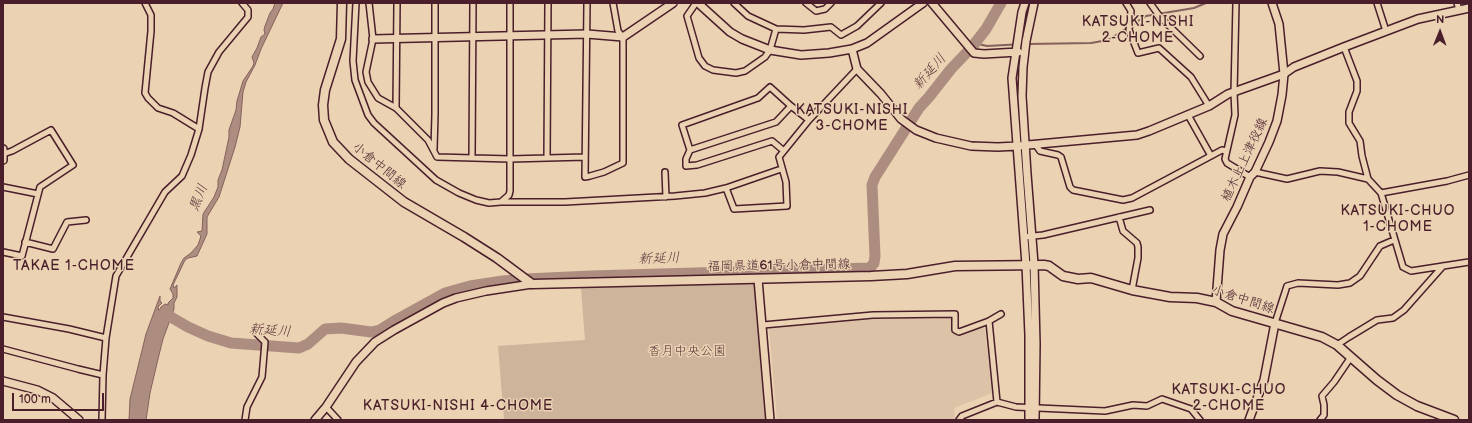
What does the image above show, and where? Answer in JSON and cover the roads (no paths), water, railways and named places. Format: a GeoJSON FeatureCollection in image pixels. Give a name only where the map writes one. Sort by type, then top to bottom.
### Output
{"type":"FeatureCollection","features":[{"type":"Feature","properties":{"kind":"main road","name":"小倉中間線"},"geometry":{"type":"LineString","coordinates":[[342,3],[341,39],[325,90],[323,105],[324,120],[333,142],[349,159],[404,202],[497,258],[532,284]]}},
{"type":"Feature","properties":{"kind":"main road","name":"小倉中間線"},"geometry":{"type":"LineString","coordinates":[[1030,265],[1049,266],[1063,276],[1078,279],[1091,278],[1132,290],[1170,297],[1197,298],[1216,302],[1232,311],[1322,337],[1337,345],[1377,380],[1397,395],[1417,406],[1454,420]]}},
{"type":"Feature","properties":{"kind":"main road","name":"福岡県道61号小倉中間線"},"geometry":{"type":"LineString","coordinates":[[532,284],[893,275],[956,266],[1030,265]]}},
{"type":"Feature","properties":{"kind":"street"},"geometry":{"type":"LineString","coordinates":[[145,3],[151,15],[151,31],[145,92],[148,98],[158,108],[173,113],[199,129]]}},
{"type":"Feature","properties":{"kind":"street"},"geometry":{"type":"LineString","coordinates":[[102,420],[106,338],[116,276],[165,192],[182,176],[191,155],[199,129],[208,72],[219,52],[248,17],[248,10],[242,3]]}},
{"type":"Feature","properties":{"kind":"street"},"geometry":{"type":"LineString","coordinates":[[356,3],[353,61],[355,80],[368,115],[374,123],[436,180],[449,188],[476,200],[489,203],[565,202],[666,197],[705,193],[726,188],[782,169]]}},
{"type":"Feature","properties":{"kind":"street"},"geometry":{"type":"LineString","coordinates":[[369,3],[373,39],[366,72],[368,82],[378,98],[396,108],[428,140],[437,157],[510,159],[585,157]]}},
{"type":"Feature","properties":{"kind":"street"},"geometry":{"type":"LineString","coordinates":[[396,108],[397,3]]}},
{"type":"Feature","properties":{"kind":"street"},"geometry":{"type":"LineString","coordinates":[[434,3],[434,150]]}},
{"type":"Feature","properties":{"kind":"street"},"geometry":{"type":"LineString","coordinates":[[472,158],[473,3]]}},
{"type":"Feature","properties":{"kind":"street"},"geometry":{"type":"LineString","coordinates":[[502,202],[509,195],[510,191],[510,3]]}},
{"type":"Feature","properties":{"kind":"street"},"geometry":{"type":"LineString","coordinates":[[547,158],[548,3]]}},
{"type":"Feature","properties":{"kind":"street"},"geometry":{"type":"LineString","coordinates":[[588,3],[585,177],[604,172],[622,163],[623,37],[618,31],[613,3]]}},
{"type":"Feature","properties":{"kind":"street"},"geometry":{"type":"LineString","coordinates":[[373,39],[587,34],[623,37],[673,3]]}},
{"type":"Feature","properties":{"kind":"street"},"geometry":{"type":"LineString","coordinates":[[776,29],[770,50],[766,57],[745,71],[736,73],[712,70],[705,66],[699,58],[686,16],[697,3],[730,32],[748,42],[770,50],[801,55],[829,53],[852,49],[867,43],[924,3]]}},
{"type":"Feature","properties":{"kind":"street"},"geometry":{"type":"LineString","coordinates":[[734,3],[748,16],[776,29],[804,30],[832,27],[841,35],[857,26],[881,3]]}},
{"type":"Feature","properties":{"kind":"street"},"geometry":{"type":"LineString","coordinates":[[806,3],[816,11],[825,10],[831,3]]}},
{"type":"Feature","properties":{"kind":"street"},"geometry":{"type":"LineString","coordinates":[[932,3],[974,53],[1024,52]]}},
{"type":"Feature","properties":{"kind":"street"},"geometry":{"type":"LineString","coordinates":[[1025,3],[1015,52],[1012,78],[1024,237],[1030,265]]}},
{"type":"Feature","properties":{"kind":"street"},"geometry":{"type":"LineString","coordinates":[[1034,3],[1024,52],[1022,96],[1032,236],[1029,335],[1032,408],[1035,420]]}},
{"type":"Feature","properties":{"kind":"street"},"geometry":{"type":"LineString","coordinates":[[1126,3],[1131,11],[1129,30],[1138,53],[1159,48],[1191,77],[1209,106]]}},
{"type":"Feature","properties":{"kind":"street"},"geometry":{"type":"LineString","coordinates":[[1150,3],[1160,17],[1200,56]]}},
{"type":"Feature","properties":{"kind":"street"},"geometry":{"type":"LineString","coordinates":[[1236,3],[1234,92],[1235,115],[1226,151],[1225,159],[1227,163],[1252,174],[1287,179],[1320,171],[1338,172],[1368,179]]}},
{"type":"Feature","properties":{"kind":"street","name":"植木上上津役線"},"geometry":{"type":"LineString","coordinates":[[1216,302],[1220,250],[1223,234],[1269,142],[1277,121],[1282,95],[1284,74],[1279,24],[1272,3]]}},
{"type":"Feature","properties":{"kind":"street"},"geometry":{"type":"LineString","coordinates":[[1377,3],[1386,32]]}},
{"type":"Feature","properties":{"kind":"street"},"geometry":{"type":"LineString","coordinates":[[852,49],[857,69],[881,94],[901,119],[916,130],[936,138],[971,146],[1017,146],[1137,135],[1149,132],[1209,106],[1228,94],[1284,74],[1294,67],[1344,47],[1418,19],[1458,6],[1469,8]]}},
{"type":"Feature","properties":{"kind":"street"},"geometry":{"type":"LineString","coordinates":[[1344,47],[1357,81],[1357,91],[1349,112],[1349,123],[1360,141],[1368,179],[1381,192],[1403,267],[1411,271],[1469,262]]}},
{"type":"Feature","properties":{"kind":"street"},"geometry":{"type":"LineString","coordinates":[[726,188],[734,209],[787,206],[786,182],[779,157],[809,120],[857,69]]}},
{"type":"Feature","properties":{"kind":"street"},"geometry":{"type":"LineString","coordinates":[[784,151],[772,142],[697,165],[686,166],[686,159],[690,150],[682,125],[758,98],[770,87],[809,120]]}},
{"type":"Feature","properties":{"kind":"street"},"geometry":{"type":"LineString","coordinates":[[690,150],[776,122],[791,106]]}},
{"type":"Feature","properties":{"kind":"street"},"geometry":{"type":"LineString","coordinates":[[1188,115],[1211,156]]}},
{"type":"Feature","properties":{"kind":"street"},"geometry":{"type":"LineString","coordinates":[[3,154],[12,152],[51,130],[72,165],[40,186],[22,256],[3,252]]}},
{"type":"Feature","properties":{"kind":"street"},"geometry":{"type":"LineString","coordinates":[[1034,144],[1040,151],[1058,154],[1061,157],[1070,187],[1073,190],[1123,200],[1132,198],[1222,150],[1226,151]]}},
{"type":"Feature","properties":{"kind":"street"},"geometry":{"type":"LineString","coordinates":[[3,149],[3,160]]}},
{"type":"Feature","properties":{"kind":"street"},"geometry":{"type":"LineString","coordinates":[[665,172],[666,197]]}},
{"type":"Feature","properties":{"kind":"street"},"geometry":{"type":"LineString","coordinates":[[1381,192],[1447,181],[1469,174]]}},
{"type":"Feature","properties":{"kind":"street"},"geometry":{"type":"LineString","coordinates":[[3,187],[38,194]]}},
{"type":"Feature","properties":{"kind":"street"},"geometry":{"type":"LineString","coordinates":[[1024,237],[1078,227],[1150,210]]}},
{"type":"Feature","properties":{"kind":"street"},"geometry":{"type":"LineString","coordinates":[[1118,217],[1123,231],[1137,243],[1138,247],[1138,258],[1132,290]]}},
{"type":"Feature","properties":{"kind":"street"},"geometry":{"type":"LineString","coordinates":[[25,242],[53,249],[66,222],[86,220]]}},
{"type":"Feature","properties":{"kind":"street"},"geometry":{"type":"LineString","coordinates":[[1249,420],[1264,380],[1275,323],[1287,286],[1298,283],[1338,285],[1350,283],[1360,276],[1380,246],[1394,240]]}},
{"type":"Feature","properties":{"kind":"street"},"geometry":{"type":"LineString","coordinates":[[1337,345],[1377,320],[1393,318],[1404,310],[1443,266]]}},
{"type":"Feature","properties":{"kind":"street"},"geometry":{"type":"LineString","coordinates":[[758,278],[770,420]]}},
{"type":"Feature","properties":{"kind":"street"},"geometry":{"type":"LineString","coordinates":[[315,420],[326,407],[356,362],[375,342],[394,330],[443,303],[456,298],[486,290],[532,284]]}},
{"type":"Feature","properties":{"kind":"street"},"geometry":{"type":"LineString","coordinates":[[763,325],[873,315],[955,314],[955,330],[959,332],[989,321],[1000,314]]}},
{"type":"Feature","properties":{"kind":"street"},"geometry":{"type":"LineString","coordinates":[[3,318],[69,329],[106,338]]}},
{"type":"Feature","properties":{"kind":"street"},"geometry":{"type":"LineString","coordinates":[[989,321],[997,402]]}},
{"type":"Feature","properties":{"kind":"street"},"geometry":{"type":"LineString","coordinates":[[246,420],[247,407],[262,377],[265,342],[255,332]]}},
{"type":"Feature","properties":{"kind":"street"},"geometry":{"type":"LineString","coordinates":[[3,349],[103,375]]}},
{"type":"Feature","properties":{"kind":"street"},"geometry":{"type":"LineString","coordinates":[[1320,420],[1324,415],[1322,396],[1334,382],[1351,356]]}},
{"type":"Feature","properties":{"kind":"street"},"geometry":{"type":"LineString","coordinates":[[3,381],[37,390],[53,398],[79,420]]}},
{"type":"Feature","properties":{"kind":"street"},"geometry":{"type":"LineString","coordinates":[[959,420],[962,416],[997,402],[1016,407],[1106,411],[1133,405],[1147,406],[1162,399],[1191,409],[1200,420]]}},
{"type":"Feature","properties":{"kind":"street"},"geometry":{"type":"LineString","coordinates":[[326,407],[338,420]]}},
{"type":"Feature","properties":{"kind":"street"},"geometry":{"type":"LineString","coordinates":[[1029,420],[1032,408]]}},
{"type":"Feature","properties":{"kind":"waterway","name":"新延川"},"geometry":{"type":"LineString","coordinates":[[164,313],[188,327],[208,336],[231,343],[299,348],[308,344],[325,329],[341,328],[371,332],[380,330],[445,293],[470,286],[503,281],[591,276],[870,268],[874,263],[875,256],[872,185],[875,177],[919,108],[951,69],[972,47],[986,29],[1001,3]]}},
{"type":"Feature","properties":{"kind":"waterway"},"geometry":{"type":"LineString","coordinates":[[1028,44],[1091,43],[1108,40],[1146,16],[1194,8],[1206,3]]}},
{"type":"Feature","properties":{"kind":"waterway"},"geometry":{"type":"LineString","coordinates":[[974,43],[987,46],[1024,44]]}},
{"type":"Feature","properties":{"kind":"district","name":"KATSUKI-NISHI 2-CHOME"},"geometry":{"type":"Point","coordinates":[1138,30]}},
{"type":"Feature","properties":{"kind":"district","name":"KATSUKI-NISHI 3-CHOME"},"geometry":{"type":"Point","coordinates":[852,118]}},
{"type":"Feature","properties":{"kind":"district","name":"KATSUKI-CHUO 1-CHOME"},"geometry":{"type":"Point","coordinates":[1398,220]}},
{"type":"Feature","properties":{"kind":"district","name":"TAKAE 1-CHOME"},"geometry":{"type":"Point","coordinates":[74,266]}},
{"type":"Feature","properties":{"kind":"district","name":"KATSUKI-CHUO 2-CHOME"},"geometry":{"type":"Point","coordinates":[1229,398]}},
{"type":"Feature","properties":{"kind":"district","name":"KATSUKI-NISHI 4-CHOME"},"geometry":{"type":"Point","coordinates":[458,406]}},
{"type":"Feature","properties":{"kind":"water label","name":"黒川"},"geometry":{"type":"Point","coordinates":[199,198]}},
{"type":"Feature","properties":{"kind":"park label","name":"香月中央公園"},"geometry":{"type":"Point","coordinates":[687,352]}}]}
